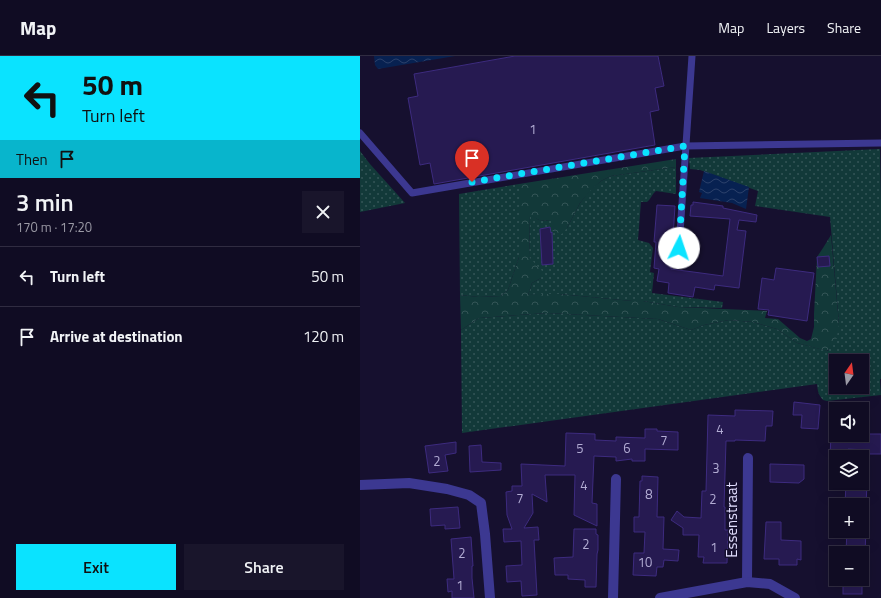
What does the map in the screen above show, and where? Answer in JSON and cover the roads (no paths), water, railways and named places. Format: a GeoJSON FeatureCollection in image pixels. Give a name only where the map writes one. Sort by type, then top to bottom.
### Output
{"type":"FeatureCollection","features":[{"type":"Feature","properties":{"kind":"street","name":"Essenstraat"},"geometry":{"type":"LineString","coordinates":[[747,582],[748,458]]}},
{"type":"Feature","properties":{"kind":"street"},"geometry":{"type":"LineString","coordinates":[[614,598],[616,479]]}},
{"type":"Feature","properties":{"kind":"street"},"geometry":{"type":"LineString","coordinates":[[360,485],[409,483],[447,489],[469,495],[481,503],[490,598]]}},
{"type":"Feature","properties":{"kind":"street"},"geometry":{"type":"LineString","coordinates":[[660,598],[747,582],[770,584],[795,598]]}},
{"type":"Feature","properties":{"kind":"lane"},"geometry":{"type":"LineString","coordinates":[[679,248],[692,56]]}},
{"type":"Feature","properties":{"kind":"lane"},"geometry":{"type":"LineString","coordinates":[[360,133],[412,193],[685,146],[881,143]]}},
{"type":"Feature","properties":{"kind":"water"},"geometry":{"type":"Polygon","coordinates":[[[374,56],[455,56],[378,69],[375,65],[374,56]]]}},
{"type":"Feature","properties":{"kind":"water"},"geometry":{"type":"Polygon","coordinates":[[[704,171],[749,187],[746,209],[732,203],[700,198],[702,193],[699,192],[704,171]]]}}]}
